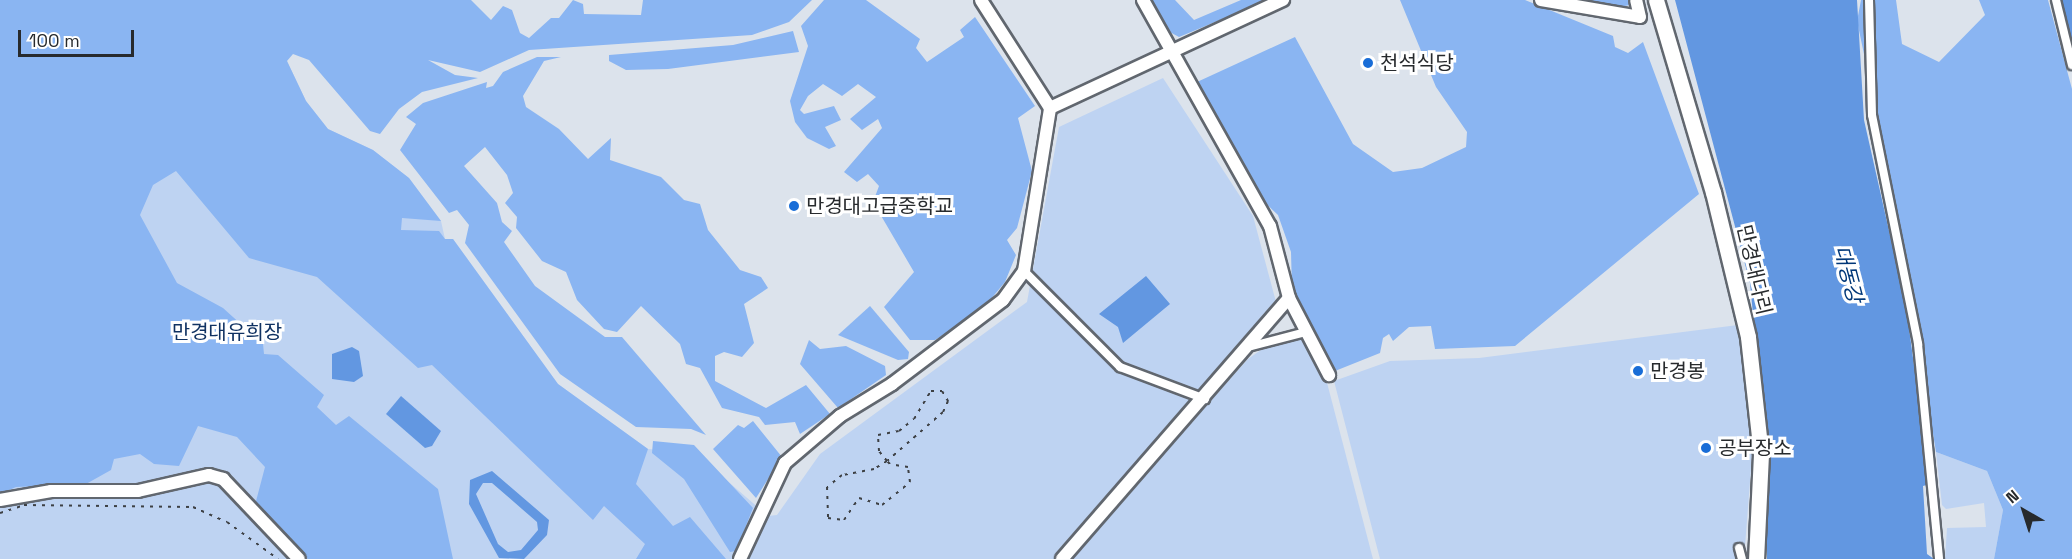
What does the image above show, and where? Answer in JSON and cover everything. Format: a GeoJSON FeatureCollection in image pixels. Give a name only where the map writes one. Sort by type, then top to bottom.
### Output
{"type":"FeatureCollection","features":[{"type":"Feature","properties":{"kind":"highway","name":"만경대다리"},"geometry":{"type":"LineString","coordinates":[[1656,0],[1713,192],[1748,337],[1761,454],[1756,559]]}},
{"type":"Feature","properties":{"kind":"street"},"geometry":{"type":"LineString","coordinates":[[740,559],[785,463],[840,416],[923,361],[1003,300],[1023,271],[1050,108],[981,0]]}},
{"type":"Feature","properties":{"kind":"street"},"geometry":{"type":"LineString","coordinates":[[1143,0],[1270,226],[1289,298],[1329,375]]}},
{"type":"Feature","properties":{"kind":"street"},"geometry":{"type":"LineString","coordinates":[[1050,108],[1284,0]]}},
{"type":"Feature","properties":{"kind":"street"},"geometry":{"type":"LineString","coordinates":[[1540,0],[1640,17],[1636,0]]}},
{"type":"Feature","properties":{"kind":"street"},"geometry":{"type":"LineString","coordinates":[[1869,0],[1872,115],[1918,344],[1939,559]]}},
{"type":"Feature","properties":{"kind":"street"},"geometry":{"type":"LineString","coordinates":[[2056,0],[2072,65]]}},
{"type":"Feature","properties":{"kind":"street"},"geometry":{"type":"LineString","coordinates":[[1023,271],[1120,367],[1205,399]]}},
{"type":"Feature","properties":{"kind":"street"},"geometry":{"type":"LineString","coordinates":[[1062,559],[1252,345],[1289,298]]}},
{"type":"Feature","properties":{"kind":"street"},"geometry":{"type":"LineString","coordinates":[[1252,345],[1306,332]]}},
{"type":"Feature","properties":{"kind":"street"},"geometry":{"type":"LineString","coordinates":[[0,501],[51,491],[138,491],[209,475],[223,479],[299,559]]}},
{"type":"Feature","properties":{"kind":"street"},"geometry":{"type":"LineString","coordinates":[[1739,548],[1742,559]]}},
{"type":"Feature","properties":{"kind":"green space","name":"만경대유희장"},"geometry":{"type":"Polygon","coordinates":[[[0,0],[287,61],[306,101],[328,129],[373,150],[409,178],[441,221],[445,239],[453,239],[558,384],[648,449],[695,453],[768,516],[777,515],[820,454],[1027,302],[1059,127],[1163,78],[1253,216],[1276,302],[1262,327],[1056,559],[0,559],[0,0]]]}},
{"type":"Feature","properties":{"kind":"green space"},"geometry":{"type":"Polygon","coordinates":[[[0,0],[471,0],[491,20],[503,6],[512,10],[520,33],[529,38],[551,18],[559,18],[573,0],[583,4],[584,14],[641,15],[643,0],[812,0],[789,22],[752,35],[529,50],[480,72],[428,60],[455,75],[478,78],[422,92],[399,109],[380,134],[370,131],[309,60],[293,54],[287,61],[306,101],[328,129],[373,150],[409,178],[441,221],[402,218],[401,230],[439,231],[445,239],[453,239],[558,384],[648,449],[636,484],[673,526],[690,517],[726,559],[636,559],[645,544],[604,506],[593,520],[432,365],[418,368],[317,277],[249,258],[176,171],[153,185],[140,215],[177,283],[223,308],[263,344],[264,354],[278,355],[324,395],[317,407],[336,425],[349,416],[438,489],[453,559],[308,559],[255,505],[265,467],[237,437],[198,426],[179,466],[154,464],[140,454],[114,459],[111,470],[86,484],[16,487],[0,494],[0,0]]]}},
{"type":"Feature","properties":{"kind":"green space"},"geometry":{"type":"Polygon","coordinates":[[[824,0],[866,0],[920,39],[916,48],[927,62],[964,37],[960,30],[975,17],[1035,106],[1018,118],[1032,171],[1017,228],[1007,240],[1016,255],[1005,282],[981,311],[935,340],[910,340],[884,307],[914,272],[873,202],[879,186],[868,174],[857,182],[844,172],[882,128],[878,119],[862,130],[850,119],[876,97],[858,84],[842,96],[823,84],[808,96],[800,110],[804,114],[834,106],[841,120],[825,127],[836,146],[829,149],[807,138],[795,122],[790,101],[808,46],[801,26],[824,0]]]}},
{"type":"Feature","properties":{"kind":"green space"},"geometry":{"type":"Polygon","coordinates":[[[1150,0],[1175,0],[1194,20],[1241,0],[1268,0],[1179,37],[1166,30],[1150,0]]]}},
{"type":"Feature","properties":{"kind":"green space"},"geometry":{"type":"Polygon","coordinates":[[[1400,0],[1525,0],[1613,36],[1615,47],[1628,53],[1643,42],[1699,194],[1515,346],[1435,349],[1431,326],[1409,327],[1393,341],[1389,334],[1383,338],[1380,353],[1335,371],[1292,289],[1291,252],[1278,215],[1257,195],[1197,82],[1295,37],[1353,144],[1393,172],[1422,168],[1466,147],[1467,132],[1436,87],[1400,0]]]}},
{"type":"Feature","properties":{"kind":"green space"},"geometry":{"type":"Polygon","coordinates":[[[1549,0],[1628,0],[1629,5],[1613,9],[1549,0]]]}},
{"type":"Feature","properties":{"kind":"green space"},"geometry":{"type":"Polygon","coordinates":[[[1861,0],[1896,0],[1902,44],[1939,62],[1985,15],[1979,0],[2048,0],[2072,89],[2072,559],[1994,559],[2003,510],[1987,471],[1936,452],[1895,201],[1857,21],[1861,0]]]}},
{"type":"Feature","properties":{"kind":"green space"},"geometry":{"type":"Polygon","coordinates":[[[793,31],[799,52],[668,69],[626,70],[609,61],[609,55],[733,45],[793,31]]]}},
{"type":"Feature","properties":{"kind":"green space"},"geometry":{"type":"Polygon","coordinates":[[[537,57],[561,57],[544,61],[523,96],[526,107],[559,129],[588,159],[611,138],[610,160],[661,177],[684,200],[700,204],[708,230],[740,270],[761,277],[768,288],[744,304],[754,343],[742,357],[724,352],[715,356],[715,381],[766,408],[806,385],[830,414],[800,434],[795,422],[765,425],[759,417],[722,408],[700,368],[686,364],[680,344],[641,306],[617,332],[604,329],[577,300],[566,272],[542,261],[516,228],[517,217],[505,203],[513,193],[507,175],[485,147],[464,166],[497,203],[502,222],[512,231],[504,242],[535,286],[605,337],[622,337],[706,435],[691,429],[636,427],[560,374],[465,243],[469,225],[457,210],[449,213],[400,150],[416,124],[406,117],[423,103],[487,82],[486,88],[493,86],[503,72],[537,57]]]}},
{"type":"Feature","properties":{"kind":"green space"},"geometry":{"type":"Polygon","coordinates":[[[870,306],[909,352],[908,359],[898,360],[838,335],[870,306]]]}},
{"type":"Feature","properties":{"kind":"green space"},"geometry":{"type":"Polygon","coordinates":[[[1738,325],[1753,443],[1744,559],[1380,559],[1334,381],[1390,361],[1479,358],[1738,325]]]}},
{"type":"Feature","properties":{"kind":"green space"},"geometry":{"type":"Polygon","coordinates":[[[1305,339],[1325,375],[1373,559],[1068,559],[1248,359],[1268,345],[1305,339]]]}},
{"type":"Feature","properties":{"kind":"green space"},"geometry":{"type":"Polygon","coordinates":[[[809,340],[820,349],[846,346],[885,366],[886,375],[838,408],[800,364],[809,340]]]}},
{"type":"Feature","properties":{"kind":"green space"},"geometry":{"type":"Polygon","coordinates":[[[753,421],[782,457],[756,498],[713,449],[738,425],[744,428],[753,421]]]}},
{"type":"Feature","properties":{"kind":"green space"},"geometry":{"type":"Polygon","coordinates":[[[653,441],[694,445],[753,508],[736,551],[730,552],[684,479],[652,453],[653,441]]]}},
{"type":"Feature","properties":{"kind":"green space"},"geometry":{"type":"Polygon","coordinates":[[[1936,452],[1987,471],[2003,510],[1994,559],[1945,559],[1947,528],[1986,527],[1984,503],[1946,509],[1942,505],[1936,452]]]}},
{"type":"Feature","properties":{"kind":"water","name":"대동강"},"geometry":{"type":"Polygon","coordinates":[[[1675,0],[1857,0],[1864,120],[1906,306],[1930,484],[1923,486],[1927,554],[1934,559],[1767,559],[1767,460],[1750,283],[1675,0]]]}},
{"type":"Feature","properties":{"kind":"water"},"geometry":{"type":"Polygon","coordinates":[[[2061,0],[2072,0],[2072,44],[2065,17],[2061,0]]]}},
{"type":"Feature","properties":{"kind":"water"},"geometry":{"type":"Polygon","coordinates":[[[1146,276],[1170,304],[1123,343],[1118,327],[1099,314],[1146,276]]]}},
{"type":"Feature","properties":{"kind":"water"},"geometry":{"type":"Polygon","coordinates":[[[352,347],[359,351],[363,376],[354,382],[332,379],[332,354],[352,347]]]}},
{"type":"Feature","properties":{"kind":"water"},"geometry":{"type":"Polygon","coordinates":[[[401,396],[441,431],[432,446],[425,448],[386,414],[401,396]]]}},
{"type":"Feature","properties":{"kind":"water"},"geometry":{"type":"Polygon","coordinates":[[[492,471],[549,520],[547,535],[524,559],[499,558],[469,504],[470,480],[492,471]],[[483,483],[476,494],[498,544],[508,552],[521,550],[538,530],[537,522],[492,483],[483,483]]]}},
{"type":"Feature","properties":{"kind":"railway"},"geometry":{"type":"LineString","coordinates":[[887,461],[874,469],[842,475],[827,487],[828,518],[844,520],[859,498],[882,505],[910,482],[908,467],[890,464],[887,461],[879,451],[878,435],[899,431],[914,419],[931,391],[942,391],[948,401],[943,412],[887,461]]}},
{"type":"Feature","properties":{"kind":"railway"},"geometry":{"type":"LineString","coordinates":[[0,513],[24,505],[193,507],[227,522],[278,559]]}},
{"type":"Feature","properties":{"kind":"place","name":"천석식당"},"geometry":{"type":"Point","coordinates":[1368,63]}},
{"type":"Feature","properties":{"kind":"place","name":"만경대고급중학교"},"geometry":{"type":"Point","coordinates":[794,206]}},
{"type":"Feature","properties":{"kind":"place","name":"만경봉"},"geometry":{"type":"Point","coordinates":[1638,371]}},
{"type":"Feature","properties":{"kind":"place","name":"공부장소"},"geometry":{"type":"Point","coordinates":[1706,448]}}]}
